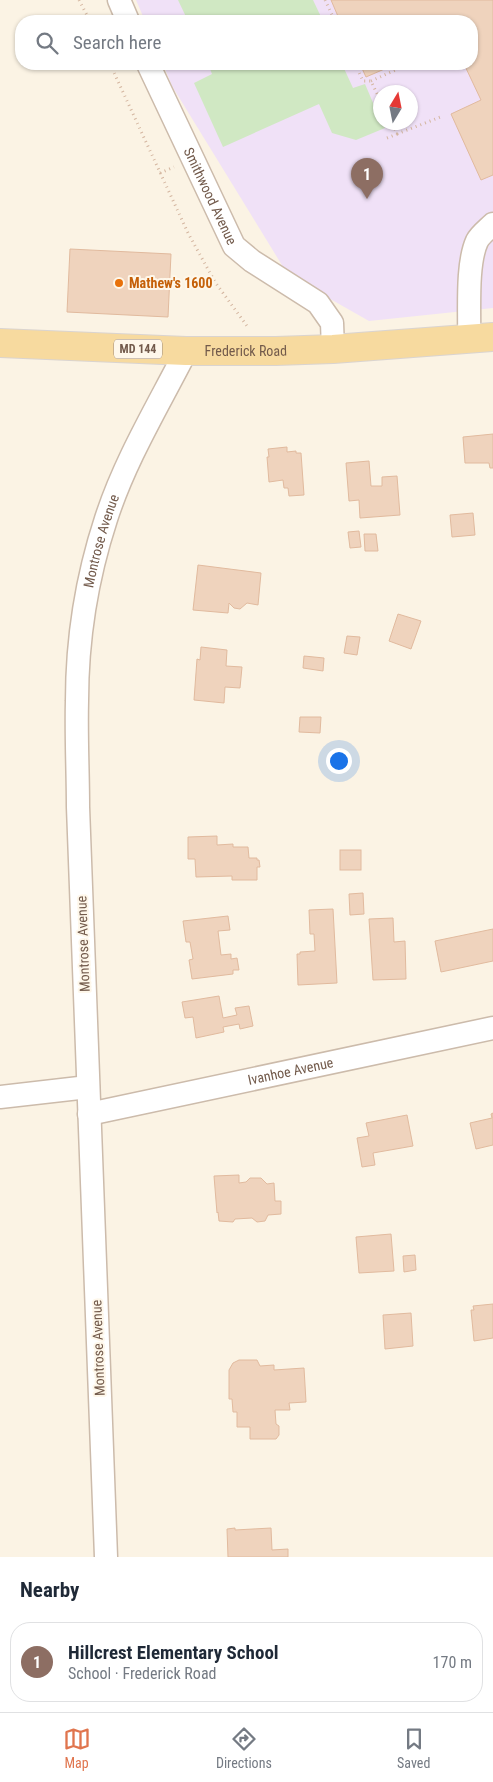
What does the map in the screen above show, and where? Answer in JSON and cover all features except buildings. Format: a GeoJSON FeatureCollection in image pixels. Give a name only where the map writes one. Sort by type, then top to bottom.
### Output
{"type":"FeatureCollection","features":[{"type":"Feature","properties":{"kind":"main road","name":"Frederick Road"},"geometry":{"type":"LineString","coordinates":[[0,343],[186,351],[276,351],[334,349],[481,338]]}},
{"type":"Feature","properties":{"kind":"street"},"geometry":{"type":"LineString","coordinates":[[119,0],[125,15]]}},
{"type":"Feature","properties":{"kind":"street","name":"Smithwood Avenue"},"geometry":{"type":"LineString","coordinates":[[151,70],[234,246],[252,262],[318,304],[332,323],[334,349]]}},
{"type":"Feature","properties":{"kind":"street"},"geometry":{"type":"LineString","coordinates":[[481,338],[470,278],[477,240],[493,224]]}},
{"type":"Feature","properties":{"kind":"street","name":"Montrose Avenue"},"geometry":{"type":"LineString","coordinates":[[106,1557],[78,807],[76,700],[81,635],[90,575],[106,518],[132,455],[186,351]]}},
{"type":"Feature","properties":{"kind":"street","name":"Ivanhoe Avenue"},"geometry":{"type":"LineString","coordinates":[[89,1114],[493,1028]]}},
{"type":"Feature","properties":{"kind":"street"},"geometry":{"type":"LineString","coordinates":[[0,1097],[88,1087]]}},
{"type":"Feature","properties":{"kind":"path"},"geometry":{"type":"LineString","coordinates":[[79,0],[87,15]]}},
{"type":"Feature","properties":{"kind":"path"},"geometry":{"type":"LineString","coordinates":[[325,0],[330,15]]}},
{"type":"Feature","properties":{"kind":"path"},"geometry":{"type":"LineString","coordinates":[[113,70],[188,233],[215,282],[246,324],[276,351]]}},
{"type":"Feature","properties":{"kind":"path"},"geometry":{"type":"LineString","coordinates":[[358,70],[363,81],[394,70]]}},
{"type":"Feature","properties":{"kind":"path"},"geometry":{"type":"LineString","coordinates":[[370,80],[373,86]]}},
{"type":"Feature","properties":{"kind":"path"},"geometry":{"type":"LineString","coordinates":[[387,138],[443,116]]}},
{"type":"Feature","properties":{"kind":"path"},"geometry":{"type":"LineString","coordinates":[[395,130],[397,134]]}},
{"type":"Feature","properties":{"kind":"shaded area"},"geometry":{"type":"Polygon","coordinates":[[[136,0],[493,0],[493,308],[369,321],[288,275],[172,86],[165,70],[478,70],[478,15],[142,15],[136,0]]]}},
{"type":"Feature","properties":{"kind":"green space"},"geometry":{"type":"Polygon","coordinates":[[[178,0],[313,0],[320,15],[185,15],[178,0]]]}},
{"type":"Feature","properties":{"kind":"green space"},"geometry":{"type":"Polygon","coordinates":[[[210,70],[345,70],[353,88],[365,84],[373,103],[373,130],[380,130],[356,140],[332,133],[319,104],[223,147],[194,83],[212,74],[210,70]]]}},
{"type":"Feature","properties":{"kind":"place","name":"Hillcrest Elementary School"},"geometry":{"type":"Point","coordinates":[367,199]}},
{"type":"Feature","properties":{"kind":"place","name":"Mathew's 1600"},"geometry":{"type":"Point","coordinates":[119,283]}}]}
